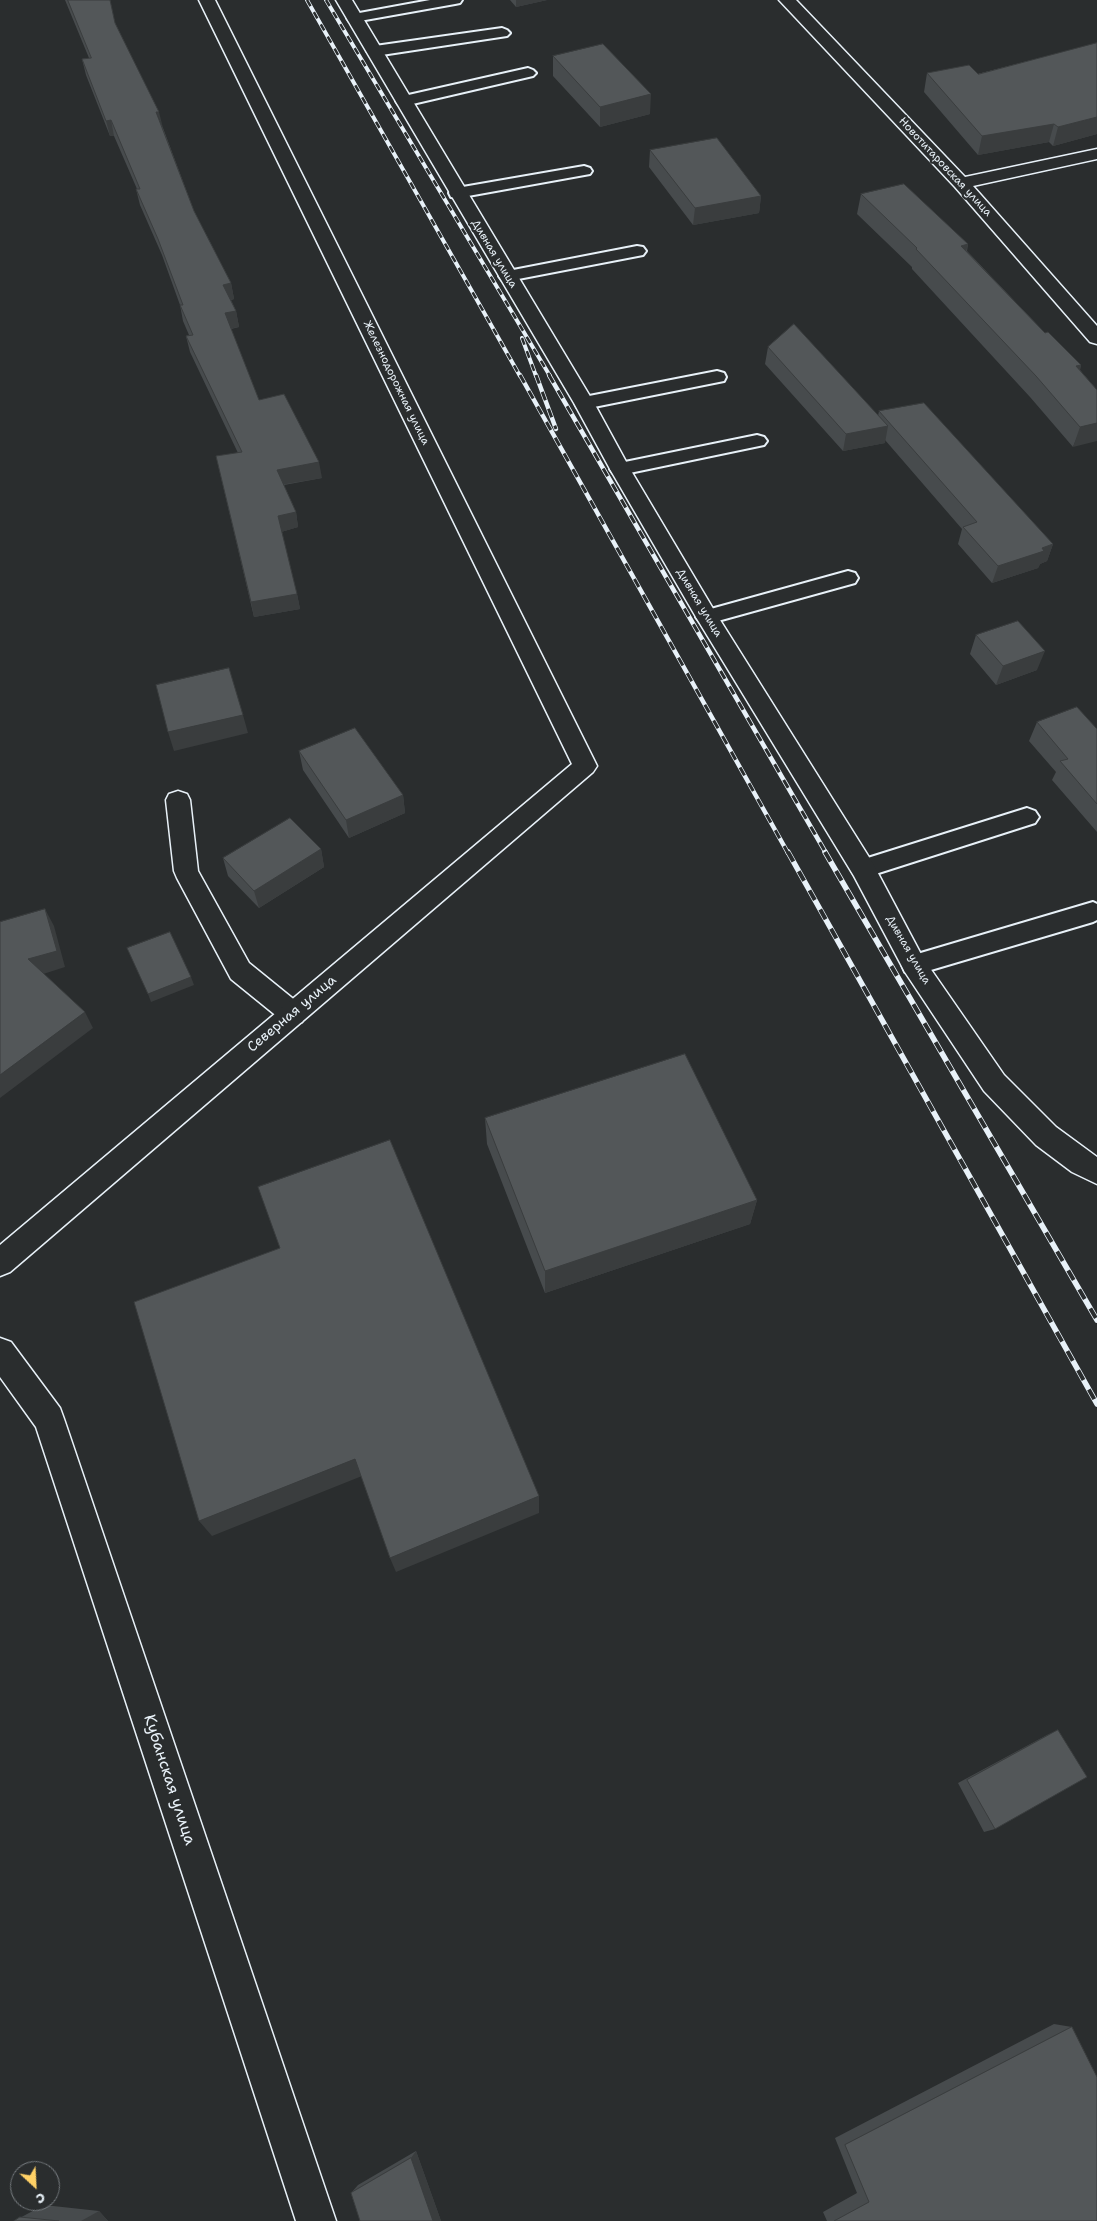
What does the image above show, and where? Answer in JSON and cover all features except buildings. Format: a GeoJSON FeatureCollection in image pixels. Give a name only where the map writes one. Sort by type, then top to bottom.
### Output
{"type":"FeatureCollection","features":[{"type":"Feature","properties":{"kind":"street","name":"Железнодорожная улица"},"geometry":{"type":"LineString","coordinates":[[207,0],[585,766]]}},
{"type":"Feature","properties":{"kind":"street","name":"Новотитаровская улица"},"geometry":{"type":"LineString","coordinates":[[787,0],[961,183],[1097,338]]}},
{"type":"Feature","properties":{"kind":"street","name":"Дивная улица"},"geometry":{"type":"LineString","coordinates":[[349,9],[376,51],[457,193],[584,404],[707,617],[863,869],[914,966],[994,1083],[1046,1136],[1097,1172]]}},
{"type":"Feature","properties":{"kind":"street"},"geometry":{"type":"LineString","coordinates":[[961,183],[1097,154]]}},
{"type":"Feature","properties":{"kind":"street","name":"Северная улица"},"geometry":{"type":"LineString","coordinates":[[0,1263],[585,766]]}},
{"type":"Feature","properties":{"kind":"street"},"geometry":{"type":"LineString","coordinates":[[178,800],[186,872],[240,972],[293,1014]]}},
{"type":"Feature","properties":{"kind":"street","name":"Кубанская улица"},"geometry":{"type":"LineString","coordinates":[[0,1352],[49,1419],[316,2221]]}},
{"type":"Feature","properties":{"kind":"lane"},"geometry":{"type":"LineString","coordinates":[[349,9],[455,0]]}},
{"type":"Feature","properties":{"kind":"lane"},"geometry":{"type":"LineString","coordinates":[[376,51],[502,33]]}},
{"type":"Feature","properties":{"kind":"lane"},"geometry":{"type":"LineString","coordinates":[[404,101],[528,73]]}},
{"type":"Feature","properties":{"kind":"lane"},"geometry":{"type":"LineString","coordinates":[[457,193],[584,171]]}},
{"type":"Feature","properties":{"kind":"lane"},"geometry":{"type":"LineString","coordinates":[[508,276],[637,251]]}},
{"type":"Feature","properties":{"kind":"lane"},"geometry":{"type":"LineString","coordinates":[[584,404],[718,377]]}},
{"type":"Feature","properties":{"kind":"lane"},"geometry":{"type":"LineString","coordinates":[[620,469],[757,441]]}},
{"type":"Feature","properties":{"kind":"lane"},"geometry":{"type":"LineString","coordinates":[[707,617],[848,578]]}},
{"type":"Feature","properties":{"kind":"lane"},"geometry":{"type":"LineString","coordinates":[[863,869],[1027,817]]}},
{"type":"Feature","properties":{"kind":"lane"},"geometry":{"type":"LineString","coordinates":[[914,966],[1093,912]]}},
{"type":"Feature","properties":{"kind":"railway"},"geometry":{"type":"LineString","coordinates":[[307,0],[520,376]]}},
{"type":"Feature","properties":{"kind":"railway"},"geometry":{"type":"LineString","coordinates":[[326,0],[550,376]]}},
{"type":"Feature","properties":{"kind":"railway"},"geometry":{"type":"LineString","coordinates":[[522,338],[536,376]]}},
{"type":"Feature","properties":{"kind":"railway"},"geometry":{"type":"LineString","coordinates":[[520,375],[788,853]]}},
{"type":"Feature","properties":{"kind":"railway"},"geometry":{"type":"LineString","coordinates":[[536,375],[556,429]]}},
{"type":"Feature","properties":{"kind":"railway"},"geometry":{"type":"LineString","coordinates":[[549,375],[826,853]]}},
{"type":"Feature","properties":{"kind":"railway"},"geometry":{"type":"LineString","coordinates":[[788,852],[1097,1404]]}},
{"type":"Feature","properties":{"kind":"railway"},"geometry":{"type":"LineString","coordinates":[[825,852],[1097,1320]]}}]}
